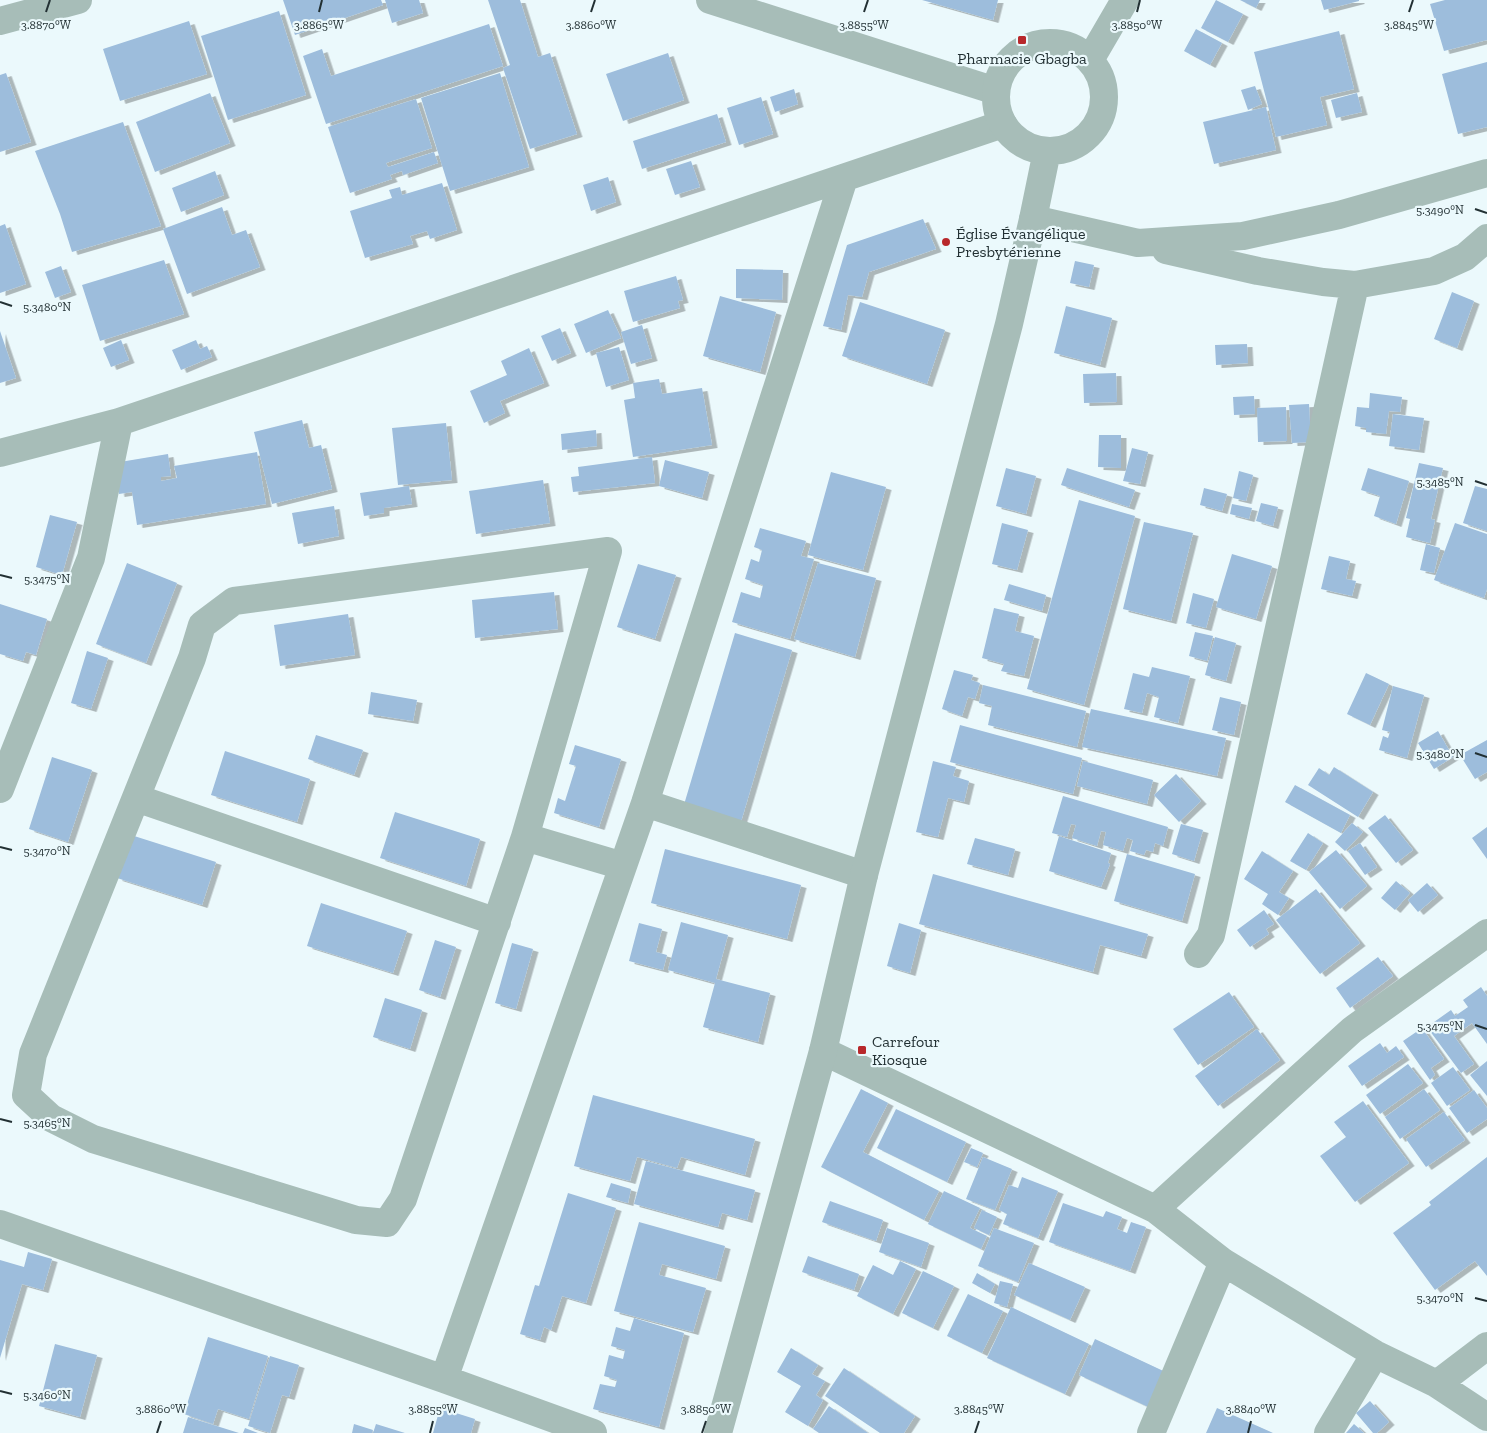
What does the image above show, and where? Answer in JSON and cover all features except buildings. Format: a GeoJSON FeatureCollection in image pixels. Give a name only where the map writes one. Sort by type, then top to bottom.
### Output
{"type":"FeatureCollection","features":[{"type":"Feature","properties":{"kind":"street"},"geometry":{"type":"LineString","coordinates":[[0,21],[78,0]]}},
{"type":"Feature","properties":{"kind":"street"},"geometry":{"type":"LineString","coordinates":[[710,0],[996,91]]}},
{"type":"Feature","properties":{"kind":"street"},"geometry":{"type":"LineString","coordinates":[[1090,60],[1125,0]]}},
{"type":"Feature","properties":{"kind":"street"},"geometry":{"type":"LineString","coordinates":[[1060,44],[1076,49],[1090,60],[1100,76],[1105,94],[1103,112],[1095,128],[1082,141],[1065,149],[1047,151],[1030,147],[1014,138],[1003,124],[997,108],[996,91],[1001,74],[1010,60],[1025,49],[1033,46],[1060,44]]}},
{"type":"Feature","properties":{"kind":"street"},"geometry":{"type":"LineString","coordinates":[[0,453],[119,422],[1003,124]]}},
{"type":"Feature","properties":{"kind":"street"},"geometry":{"type":"LineString","coordinates":[[718,1433],[824,1051],[864,875],[1009,324],[1047,151]]}},
{"type":"Feature","properties":{"kind":"street"},"geometry":{"type":"LineString","coordinates":[[1138,243],[1243,236],[1339,215],[1487,173]]}},
{"type":"Feature","properties":{"kind":"street"},"geometry":{"type":"LineString","coordinates":[[444,1379],[645,803],[844,178]]}},
{"type":"Feature","properties":{"kind":"street"},"geometry":{"type":"LineString","coordinates":[[1033,220],[1258,271],[1322,282],[1355,285],[1434,272],[1465,257],[1487,238]]}},
{"type":"Feature","properties":{"kind":"street"},"geometry":{"type":"LineString","coordinates":[[1198,954],[1211,935],[1355,285]]}},
{"type":"Feature","properties":{"kind":"street"},"geometry":{"type":"LineString","coordinates":[[0,789],[91,558],[119,422]]}},
{"type":"Feature","properties":{"kind":"street"},"geometry":{"type":"LineString","coordinates":[[608,551],[525,837],[404,1200],[387,1223],[356,1220],[93,1139],[51,1118],[26,1095],[33,1054],[192,658],[202,625],[234,601],[608,551]]}},
{"type":"Feature","properties":{"kind":"street"},"geometry":{"type":"LineString","coordinates":[[136,798],[497,922]]}},
{"type":"Feature","properties":{"kind":"street"},"geometry":{"type":"LineString","coordinates":[[645,803],[864,875]]}},
{"type":"Feature","properties":{"kind":"street"},"geometry":{"type":"LineString","coordinates":[[525,837],[623,866]]}},
{"type":"Feature","properties":{"kind":"street"},"geometry":{"type":"LineString","coordinates":[[1155,1210],[1352,1030],[1487,933]]}},
{"type":"Feature","properties":{"kind":"street"},"geometry":{"type":"LineString","coordinates":[[824,1051],[1155,1210],[1223,1262],[1375,1354],[1437,1384],[1487,1418]]}},
{"type":"Feature","properties":{"kind":"street"},"geometry":{"type":"LineString","coordinates":[[0,1224],[593,1433]]}},
{"type":"Feature","properties":{"kind":"street"},"geometry":{"type":"LineString","coordinates":[[1151,1433],[1223,1262]]}},
{"type":"Feature","properties":{"kind":"street"},"geometry":{"type":"LineString","coordinates":[[1437,1384],[1487,1346]]}},
{"type":"Feature","properties":{"kind":"street"},"geometry":{"type":"LineString","coordinates":[[1328,1433],[1375,1354]]}},
{"type":"Feature","properties":{"kind":"place","name":"Pharmacie Gbagba"},"geometry":{"type":"Point","coordinates":[1022,40]}},
{"type":"Feature","properties":{"kind":"place","name":"Église Évangélique Presbytérienne"},"geometry":{"type":"Point","coordinates":[946,242]}},
{"type":"Feature","properties":{"kind":"place","name":"Carrefour Kiosque"},"geometry":{"type":"Point","coordinates":[862,1050]}}]}
